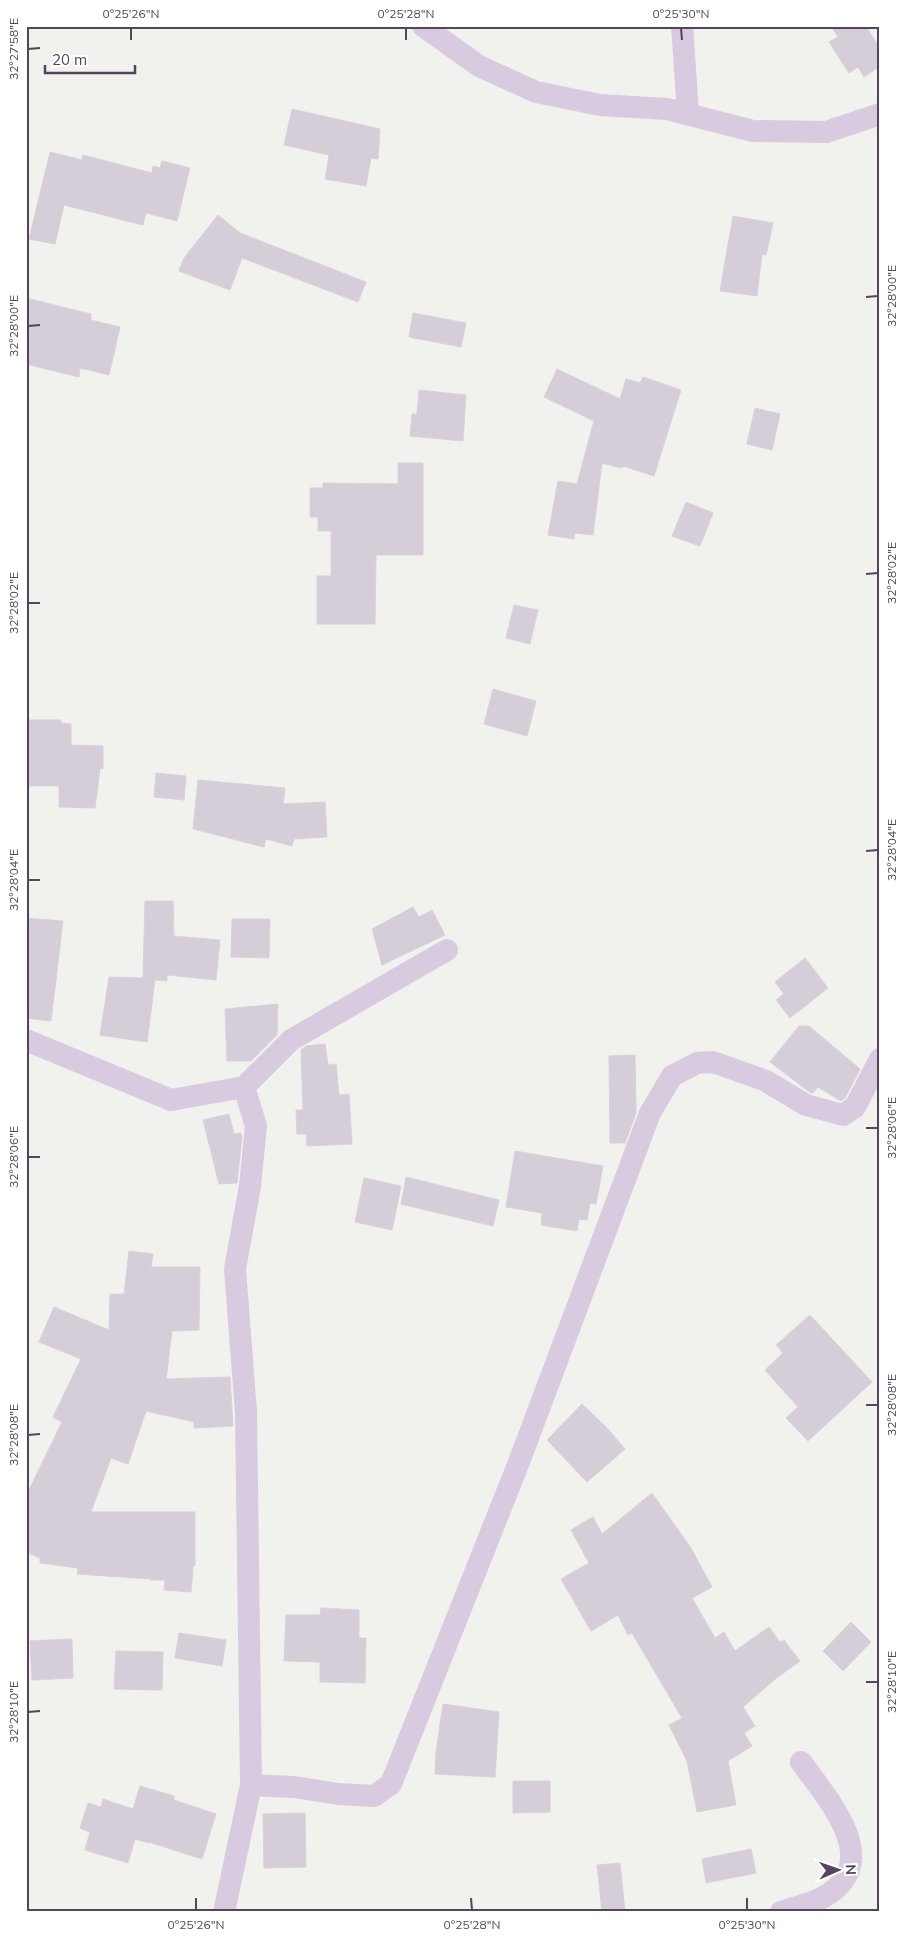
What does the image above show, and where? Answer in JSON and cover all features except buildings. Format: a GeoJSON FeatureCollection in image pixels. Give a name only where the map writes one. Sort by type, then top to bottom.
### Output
{"type":"FeatureCollection","features":[{"type":"Feature","properties":{"kind":"street"},"geometry":{"type":"LineString","coordinates":[[423,26],[478,66],[536,92],[600,106],[667,109],[753,130],[826,132],[880,114]]}},
{"type":"Feature","properties":{"kind":"street"},"geometry":{"type":"LineString","coordinates":[[682,26],[688,114]]}},
{"type":"Feature","properties":{"kind":"street"},"geometry":{"type":"LineString","coordinates":[[26,1040],[171,1100],[244,1087],[291,1040],[448,950]]}},
{"type":"Feature","properties":{"kind":"street"},"geometry":{"type":"LineString","coordinates":[[251,1784],[294,1786],[338,1794],[374,1796],[391,1784],[519,1462],[650,1113],[672,1076],[697,1064],[713,1062],[766,1080],[806,1105],[843,1115],[855,1107],[880,1059]]}},
{"type":"Feature","properties":{"kind":"street"},"geometry":{"type":"LineString","coordinates":[[224,1912],[251,1784],[246,1412],[235,1269],[250,1186],[256,1126],[244,1087]]}},
{"type":"Feature","properties":{"kind":"street"},"geometry":{"type":"LineString","coordinates":[[781,1912],[818,1899],[839,1884],[851,1867],[850,1840],[839,1813],[801,1762]]}}]}
